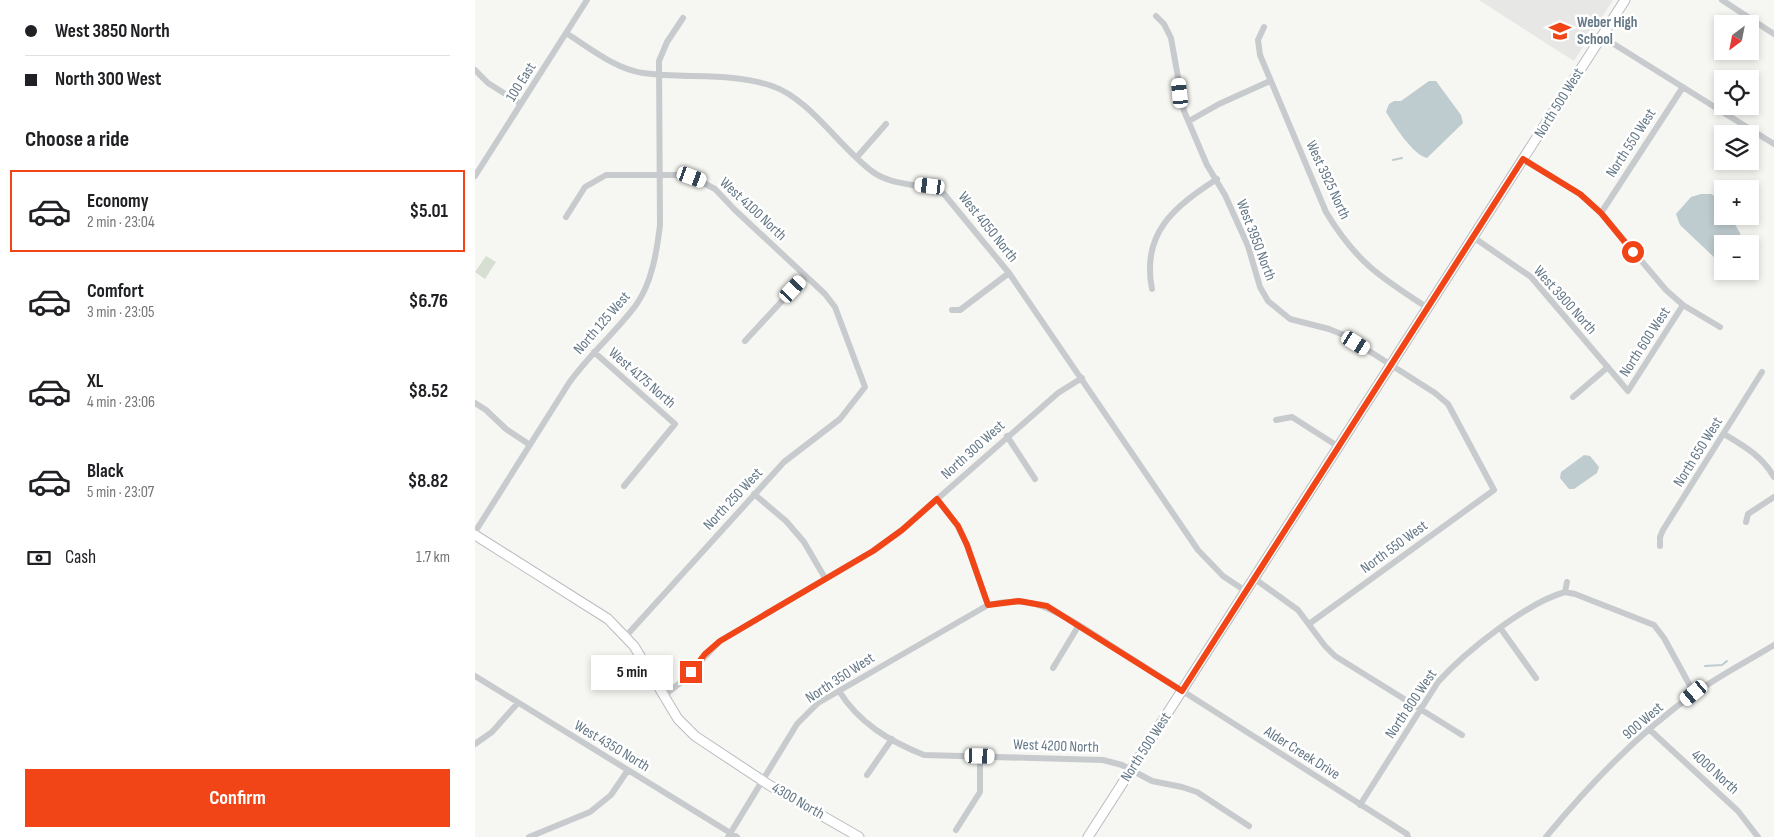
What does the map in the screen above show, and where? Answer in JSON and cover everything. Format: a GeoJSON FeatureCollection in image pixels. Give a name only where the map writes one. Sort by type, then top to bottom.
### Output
{"type":"FeatureCollection","features":[{"type":"Feature","properties":{"kind":"street","name":"100 East"},"geometry":{"type":"LineString","coordinates":[[475,176],[587,0]]}},
{"type":"Feature","properties":{"kind":"street","name":"North 500 West"},"geometry":{"type":"LineString","coordinates":[[1088,837],[1247,592],[1625,0]]}},
{"type":"Feature","properties":{"kind":"street"},"geometry":{"type":"LineString","coordinates":[[1722,0],[1774,34]]}},
{"type":"Feature","properties":{"kind":"street","name":"West 3950 North"},"geometry":{"type":"LineString","coordinates":[[1156,16],[1164,24],[1171,38],[1180,93],[1189,121],[1207,164],[1217,179],[1248,246],[1260,287],[1268,300],[1290,318],[1344,335],[1435,393],[1448,404],[1494,490]]}},
{"type":"Feature","properties":{"kind":"street","name":"North 125 West"},"geometry":{"type":"LineString","coordinates":[[475,534],[569,383],[593,352],[637,304],[645,289],[658,246],[660,174],[659,74],[662,51],[683,18]]}},
{"type":"Feature","properties":{"kind":"street","name":"West 3925 North"},"geometry":{"type":"LineString","coordinates":[[1264,27],[1258,40],[1260,55],[1327,212],[1340,235],[1377,275],[1428,308]]}},
{"type":"Feature","properties":{"kind":"street","name":"West 4050 North"},"geometry":{"type":"LineString","coordinates":[[566,33],[621,66],[643,73],[752,80],[774,86],[796,100],[873,172],[892,182],[930,186],[944,194],[1009,273],[1198,550],[1223,576],[1247,592]]}},
{"type":"Feature","properties":{"kind":"street"},"geometry":{"type":"LineString","coordinates":[[1601,36],[1774,144]]}},
{"type":"Feature","properties":{"kind":"street"},"geometry":{"type":"LineString","coordinates":[[475,70],[488,83],[521,104]]}},
{"type":"Feature","properties":{"kind":"street"},"geometry":{"type":"LineString","coordinates":[[1189,121],[1219,104],[1271,81]]}},
{"type":"Feature","properties":{"kind":"street","name":"North 550 West"},"geometry":{"type":"LineString","coordinates":[[1601,213],[1683,87]]}},
{"type":"Feature","properties":{"kind":"street"},"geometry":{"type":"LineString","coordinates":[[857,157],[886,124]]}},
{"type":"Feature","properties":{"kind":"street"},"geometry":{"type":"LineString","coordinates":[[1523,159],[1580,194],[1601,213],[1666,290],[1683,305],[1720,327]]}},
{"type":"Feature","properties":{"kind":"street","name":"West 4100 North"},"geometry":{"type":"LineString","coordinates":[[567,217],[585,187],[606,175],[660,174],[692,177],[715,189],[835,307],[865,387]]}},
{"type":"Feature","properties":{"kind":"street"},"geometry":{"type":"LineString","coordinates":[[1152,289],[1149,270],[1151,248],[1156,236],[1175,209],[1217,179]]}},
{"type":"Feature","properties":{"kind":"street","name":"West 3900 North"},"geometry":{"type":"LineString","coordinates":[[1473,237],[1531,277],[1628,392]]}},
{"type":"Feature","properties":{"kind":"street"},"geometry":{"type":"LineString","coordinates":[[952,310],[960,310],[1009,273]]}},
{"type":"Feature","properties":{"kind":"street"},"geometry":{"type":"LineString","coordinates":[[745,341],[805,276]]}},
{"type":"Feature","properties":{"kind":"street","name":"North 600 West"},"geometry":{"type":"LineString","coordinates":[[1628,392],[1683,305]]}},
{"type":"Feature","properties":{"kind":"street","name":"West 4175 North"},"geometry":{"type":"LineString","coordinates":[[593,352],[675,424],[624,486]]}},
{"type":"Feature","properties":{"kind":"street"},"geometry":{"type":"LineString","coordinates":[[1573,397],[1608,368]]}},
{"type":"Feature","properties":{"kind":"street","name":"North 650 West"},"geometry":{"type":"LineString","coordinates":[[1660,546],[1659,537],[1762,372]]}},
{"type":"Feature","properties":{"kind":"street","name":"North 300 West"},"geometry":{"type":"LineString","coordinates":[[663,696],[680,683],[720,641],[873,551],[902,530],[1007,436],[1058,393],[1082,378]]}},
{"type":"Feature","properties":{"kind":"street","name":"North 250 West"},"geometry":{"type":"LineString","coordinates":[[626,636],[784,462],[840,419],[865,387]]}},
{"type":"Feature","properties":{"kind":"street"},"geometry":{"type":"LineString","coordinates":[[475,403],[486,410],[506,430],[530,445]]}},
{"type":"Feature","properties":{"kind":"street"},"geometry":{"type":"LineString","coordinates":[[1276,420],[1292,417],[1339,447]]}},
{"type":"Feature","properties":{"kind":"street"},"geometry":{"type":"LineString","coordinates":[[1724,434],[1752,451],[1768,467],[1774,477]]}},
{"type":"Feature","properties":{"kind":"street"},"geometry":{"type":"LineString","coordinates":[[1007,436],[1035,479]]}},
{"type":"Feature","properties":{"kind":"street","name":"North 550 West"},"geometry":{"type":"LineString","coordinates":[[1309,624],[1494,490]]}},
{"type":"Feature","properties":{"kind":"street"},"geometry":{"type":"LineString","coordinates":[[754,494],[786,521],[805,542],[825,578]]}},
{"type":"Feature","properties":{"kind":"street"},"geometry":{"type":"LineString","coordinates":[[1747,522],[1748,514],[1774,497]]}},
{"type":"Feature","properties":{"kind":"street"},"geometry":{"type":"LineString","coordinates":[[937,499],[958,526],[967,545],[988,605]]}},
{"type":"Feature","properties":{"kind":"street","name":"4300 North"},"geometry":{"type":"LineString","coordinates":[[475,534],[591,608],[626,636],[643,660],[678,719],[695,736],[762,781],[859,837]]}},
{"type":"Feature","properties":{"kind":"street"},"geometry":{"type":"LineString","coordinates":[[1255,579],[1287,600],[1298,610],[1325,646],[1335,656],[1462,735]]}},
{"type":"Feature","properties":{"kind":"street"},"geometry":{"type":"LineString","coordinates":[[1567,582],[1565,592],[1654,625],[1664,638],[1694,693]]}},
{"type":"Feature","properties":{"kind":"street","name":"North 800 West"},"geometry":{"type":"LineString","coordinates":[[1360,804],[1438,682],[1454,665],[1547,597],[1565,592]]}},
{"type":"Feature","properties":{"kind":"street","name":"Alder Creek Drive"},"geometry":{"type":"LineString","coordinates":[[988,605],[1005,601],[1032,602],[1047,606],[1407,834],[1408,837]]}},
{"type":"Feature","properties":{"kind":"street","name":"North 350 West"},"geometry":{"type":"LineString","coordinates":[[729,835],[797,724],[819,704],[988,605]]}},
{"type":"Feature","properties":{"kind":"street"},"geometry":{"type":"LineString","coordinates":[[1053,668],[1079,625]]}},
{"type":"Feature","properties":{"kind":"street"},"geometry":{"type":"LineString","coordinates":[[1501,629],[1537,678]]}},
{"type":"Feature","properties":{"kind":"street","name":"900 West"},"geometry":{"type":"LineString","coordinates":[[1546,837],[1586,790],[1650,730],[1694,693],[1774,645]]}},
{"type":"Feature","properties":{"kind":"street","name":"West 4350 North"},"geometry":{"type":"LineString","coordinates":[[475,676],[517,704],[628,770],[729,835],[737,837]]}},
{"type":"Feature","properties":{"kind":"street","name":"West 4200 North"},"geometry":{"type":"LineString","coordinates":[[839,691],[849,708],[861,720],[892,739],[924,755],[1103,760],[1131,770],[1152,781],[1197,792],[1249,826]]}},
{"type":"Feature","properties":{"kind":"street"},"geometry":{"type":"LineString","coordinates":[[475,744],[492,732],[517,704]]}},
{"type":"Feature","properties":{"kind":"street","name":"4000 North"},"geometry":{"type":"LineString","coordinates":[[1650,730],[1738,810],[1758,837]]}},
{"type":"Feature","properties":{"kind":"street"},"geometry":{"type":"LineString","coordinates":[[867,775],[892,739]]}},
{"type":"Feature","properties":{"kind":"street"},"geometry":{"type":"LineString","coordinates":[[956,830],[980,792],[980,756]]}},
{"type":"Feature","properties":{"kind":"street"},"geometry":{"type":"LineString","coordinates":[[529,837],[590,812],[611,796],[628,770]]}},
{"type":"Feature","properties":{"kind":"shaded area","name":"Weber High School"},"geometry":{"type":"Polygon","coordinates":[[[1479,0],[1613,0],[1574,61],[1479,0]]]}},
{"type":"Feature","properties":{"kind":"shaded area"},"geometry":{"type":"Polygon","coordinates":[[[1429,81],[1436,81],[1461,115],[1463,123],[1427,158],[1415,151],[1386,112],[1389,104],[1394,101],[1401,101],[1429,81]]]}},
{"type":"Feature","properties":{"kind":"shaded area"},"geometry":{"type":"Polygon","coordinates":[[[1701,194],[1712,194],[1714,196],[1714,225],[1735,225],[1740,233],[1740,235],[1714,235],[1714,257],[1680,225],[1676,214],[1691,197],[1701,194]]]}},
{"type":"Feature","properties":{"kind":"shaded area"},"geometry":{"type":"Polygon","coordinates":[[[486,256],[496,262],[485,279],[475,272],[486,256]]]}},
{"type":"Feature","properties":{"kind":"shaded area"},"geometry":{"type":"Polygon","coordinates":[[[1584,455],[1590,456],[1599,467],[1597,473],[1574,489],[1569,489],[1560,478],[1561,472],[1584,455]]]}},
{"type":"Feature","properties":{"kind":"waterway"},"geometry":{"type":"LineString","coordinates":[[1393,160],[1402,158]]}},
{"type":"Feature","properties":{"kind":"waterway"},"geometry":{"type":"LineString","coordinates":[[1705,666],[1722,665],[1727,661]]}},
{"type":"Feature","properties":{"kind":"place","name":"Weber High School"},"geometry":{"type":"Point","coordinates":[1560,31]}},
{"type":"Feature","properties":{"kind":"route"},"geometry":{"type":"LineString","coordinates":[[691,672],[705,654],[720,641],[873,551],[902,530],[937,499],[958,526],[967,545],[988,605],[1005,601],[1019,601],[1047,606],[1182,691],[1227,624],[1523,159],[1580,194],[1601,213],[1633,252]]}}]}
